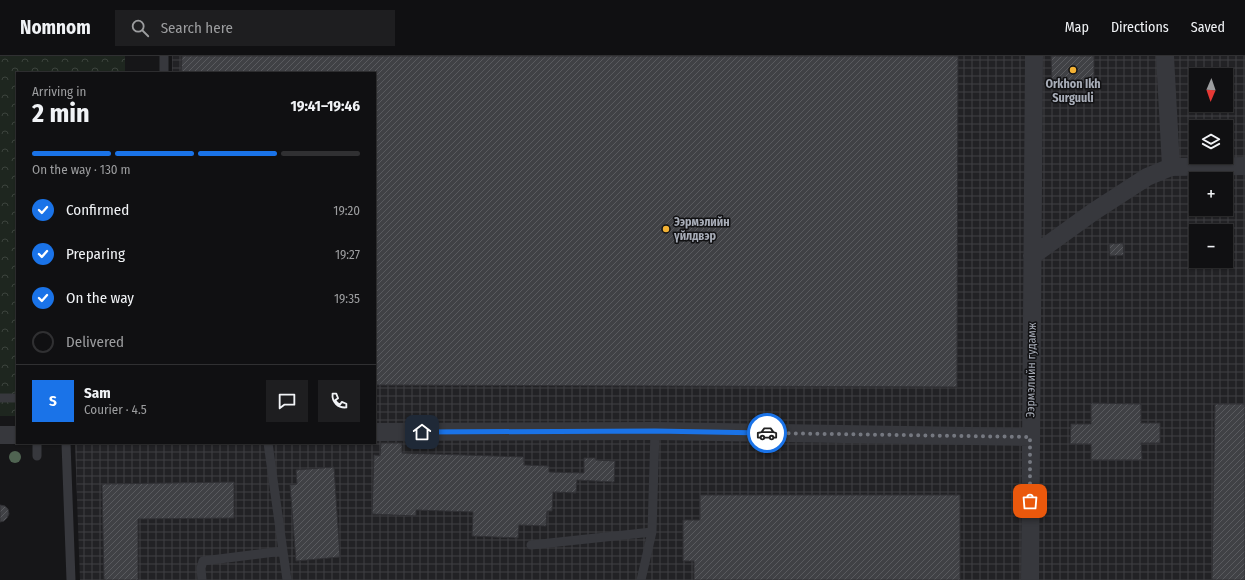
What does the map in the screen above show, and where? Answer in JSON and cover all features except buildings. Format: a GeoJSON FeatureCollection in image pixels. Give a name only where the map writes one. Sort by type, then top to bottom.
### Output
{"type":"FeatureCollection","features":[{"type":"Feature","properties":{"kind":"street","name":"Ээрмэлийн гудамж"},"geometry":{"type":"LineString","coordinates":[[1030,580],[1034,56]]}},
{"type":"Feature","properties":{"kind":"street"},"geometry":{"type":"LineString","coordinates":[[1165,56],[1171,167]]}},
{"type":"Feature","properties":{"kind":"street"},"geometry":{"type":"LineString","coordinates":[[1032,256],[1093,212],[1147,177],[1171,167],[1245,166]]}},
{"type":"Feature","properties":{"kind":"street"},"geometry":{"type":"LineString","coordinates":[[376,432],[655,431],[1030,437]]}},
{"type":"Feature","properties":{"kind":"street"},"geometry":{"type":"LineString","coordinates":[[0,435],[16,434]]}},
{"type":"Feature","properties":{"kind":"lane"},"geometry":{"type":"LineString","coordinates":[[164,56],[164,72]]}},
{"type":"Feature","properties":{"kind":"lane"},"geometry":{"type":"LineString","coordinates":[[0,398],[16,398]]}},
{"type":"Feature","properties":{"kind":"lane"},"geometry":{"type":"LineString","coordinates":[[641,580],[652,532],[655,431]]}},
{"type":"Feature","properties":{"kind":"lane"},"geometry":{"type":"LineString","coordinates":[[37,444],[37,456]]}},
{"type":"Feature","properties":{"kind":"lane"},"geometry":{"type":"LineString","coordinates":[[66,444],[71,580]]}},
{"type":"Feature","properties":{"kind":"lane"},"geometry":{"type":"LineString","coordinates":[[268,444],[286,580]]}},
{"type":"Feature","properties":{"kind":"lane"},"geometry":{"type":"LineString","coordinates":[[531,545],[652,532]]}},
{"type":"Feature","properties":{"kind":"lane"},"geometry":{"type":"LineString","coordinates":[[202,580],[201,568],[203,561],[283,550]]}},
{"type":"Feature","properties":{"kind":"shaded area"},"geometry":{"type":"Polygon","coordinates":[[[172,56],[1245,56],[1245,580],[80,580],[75,444],[376,444],[376,72],[172,72],[172,56]]]}},
{"type":"Feature","properties":{"kind":"green space"},"geometry":{"type":"Polygon","coordinates":[[[0,56],[125,56],[125,72],[16,72],[16,416],[0,416],[0,56]]]}},
{"type":"Feature","properties":{"kind":"way so far"},"geometry":{"type":"LineString","coordinates":[[767,433],[1030,437],[1030,501]]}},
{"type":"Feature","properties":{"kind":"place","name":"Orkhon Ikh Surguuli"},"geometry":{"type":"Point","coordinates":[1073,70]}},
{"type":"Feature","properties":{"kind":"place","name":"Ээрмэлийн үйлдвэр"},"geometry":{"type":"Point","coordinates":[666,229]}},
{"type":"Feature","properties":{"kind":"route"},"geometry":{"type":"LineString","coordinates":[[422,432],[655,431],[767,433]]}}]}
